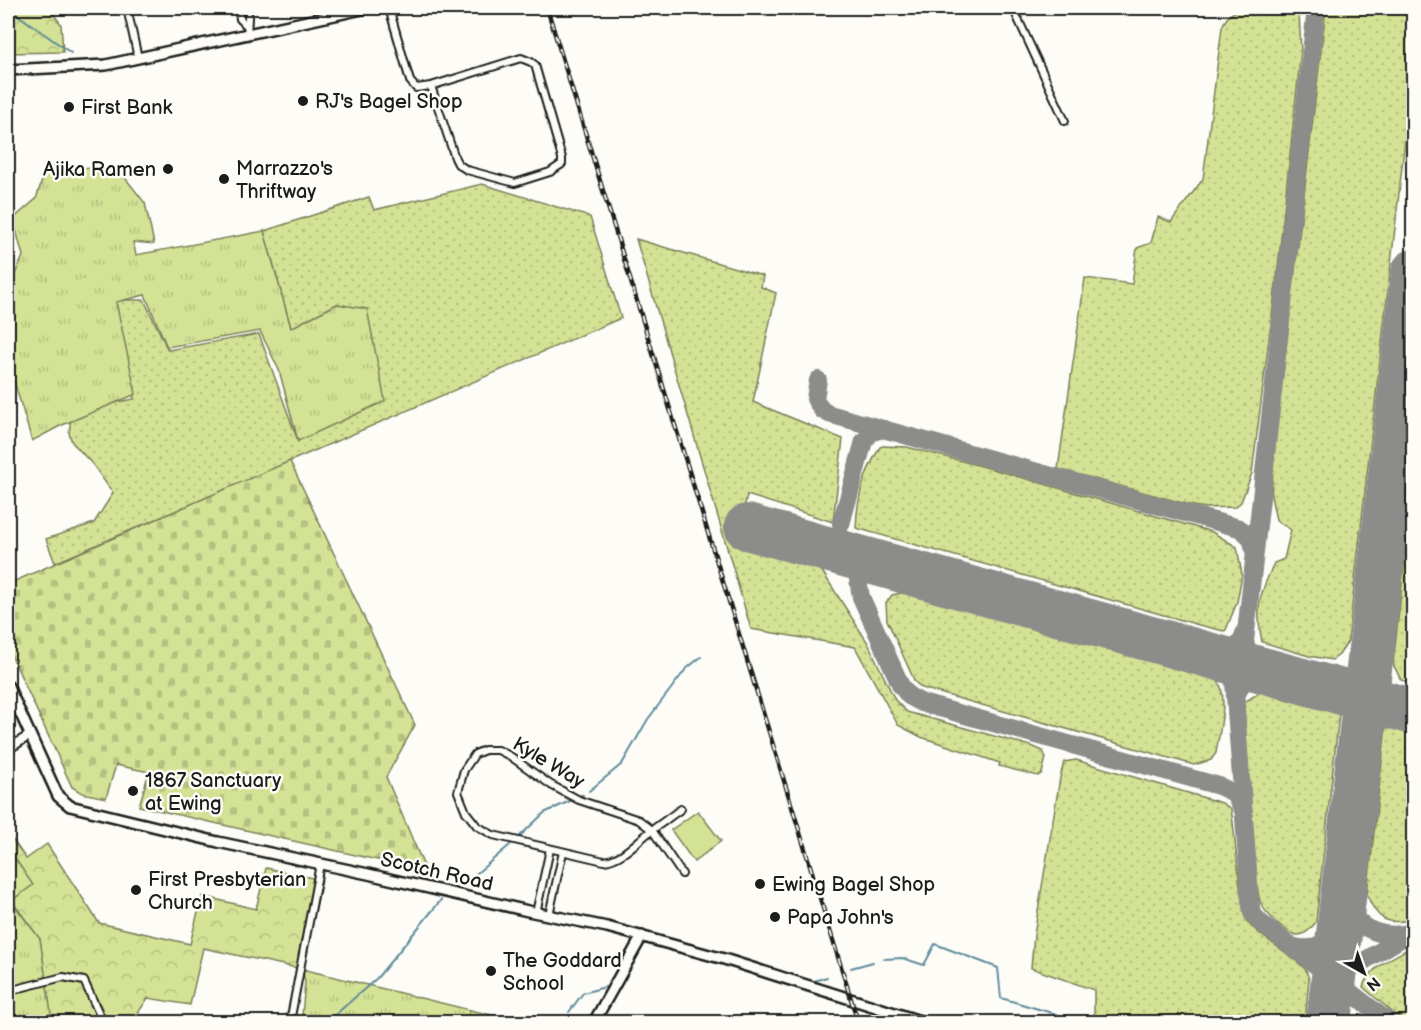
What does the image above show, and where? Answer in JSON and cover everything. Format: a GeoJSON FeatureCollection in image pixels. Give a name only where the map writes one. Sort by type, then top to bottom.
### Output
{"type":"FeatureCollection","features":[{"type":"Feature","properties":{"kind":"main road"},"geometry":{"type":"LineString","coordinates":[[8,70],[106,65],[247,30],[367,8]]}},
{"type":"Feature","properties":{"kind":"main road","name":"Scotch Road"},"geometry":{"type":"LineString","coordinates":[[8,686],[58,796],[70,806],[218,842],[642,936],[746,966],[923,1023]]}},
{"type":"Feature","properties":{"kind":"main road"},"geometry":{"type":"LineString","coordinates":[[594,1023],[642,936]]}},
{"type":"Feature","properties":{"kind":"street"},"geometry":{"type":"LineString","coordinates":[[128,8],[138,58]]}},
{"type":"Feature","properties":{"kind":"street"},"geometry":{"type":"LineString","coordinates":[[238,8],[240,19],[247,30]]}},
{"type":"Feature","properties":{"kind":"street"},"geometry":{"type":"LineString","coordinates":[[247,30],[248,8]]}},
{"type":"Feature","properties":{"kind":"street"},"geometry":{"type":"LineString","coordinates":[[389,8],[412,86],[416,88],[432,86],[521,58],[535,65],[562,164],[550,172],[515,183],[462,168],[456,158],[432,86]]}},
{"type":"Feature","properties":{"kind":"street"},"geometry":{"type":"LineString","coordinates":[[1013,8],[1065,121]]}},
{"type":"Feature","properties":{"kind":"street"},"geometry":{"type":"LineString","coordinates":[[8,749],[30,735]]}},
{"type":"Feature","properties":{"kind":"street","name":"Kyle Way"},"geometry":{"type":"LineString","coordinates":[[681,809],[652,830],[620,856],[604,861],[493,836],[477,826],[466,812],[458,792],[464,770],[475,754],[485,750],[498,750],[551,785],[579,800],[639,820],[652,830],[682,874]]}},
{"type":"Feature","properties":{"kind":"street"},"geometry":{"type":"LineString","coordinates":[[536,913],[550,849]]}},
{"type":"Feature","properties":{"kind":"street"},"geometry":{"type":"LineString","coordinates":[[549,915],[563,852]]}},
{"type":"Feature","properties":{"kind":"street"},"geometry":{"type":"LineString","coordinates":[[290,1023],[320,864]]}},
{"type":"Feature","properties":{"kind":"street"},"geometry":{"type":"LineString","coordinates":[[8,989],[63,977],[84,981],[104,1023]]}},
{"type":"Feature","properties":{"kind":"green space"},"geometry":{"type":"Polygon","coordinates":[[[8,8],[49,8],[61,24],[63,52],[8,53],[8,8]]]}},
{"type":"Feature","properties":{"kind":"green space"},"geometry":{"type":"Polygon","coordinates":[[[1248,8],[1299,13],[1301,51],[1277,276],[1252,473],[1241,502],[1235,507],[1205,508],[1058,469],[1085,278],[1132,284],[1137,248],[1151,243],[1158,217],[1171,222],[1203,179],[1222,27],[1232,13],[1248,8]]]}},
{"type":"Feature","properties":{"kind":"green space"},"geometry":{"type":"Polygon","coordinates":[[[1326,8],[1414,8],[1413,70],[1348,641],[1339,655],[1332,660],[1309,656],[1262,642],[1259,619],[1260,601],[1265,584],[1274,563],[1284,559],[1291,530],[1276,520],[1271,496],[1276,432],[1326,8]]]}},
{"type":"Feature","properties":{"kind":"green space"},"geometry":{"type":"Polygon","coordinates":[[[59,164],[119,170],[145,203],[154,244],[133,242],[136,255],[264,231],[291,328],[337,304],[367,309],[385,401],[298,441],[279,370],[260,331],[167,347],[145,295],[116,302],[136,394],[60,426],[32,441],[8,361],[8,291],[23,256],[13,219],[36,199],[45,171],[59,164]]]}},
{"type":"Feature","properties":{"kind":"green space"},"geometry":{"type":"Polygon","coordinates":[[[482,184],[590,217],[621,318],[55,563],[46,539],[94,523],[113,493],[93,465],[72,442],[69,433],[72,411],[134,399],[114,300],[144,300],[168,350],[259,334],[298,441],[337,304],[291,328],[264,231],[369,197],[374,210],[482,184]]]}},
{"type":"Feature","properties":{"kind":"green space"},"geometry":{"type":"Polygon","coordinates":[[[636,239],[763,276],[761,287],[776,293],[753,402],[843,439],[833,522],[747,495],[736,546],[820,568],[868,643],[895,700],[907,712],[1043,751],[1046,758],[1042,773],[1038,776],[999,766],[1000,763],[921,737],[898,725],[855,647],[751,629],[636,239]]]}},
{"type":"Feature","properties":{"kind":"green space"},"geometry":{"type":"Polygon","coordinates":[[[883,446],[907,447],[985,467],[1212,532],[1237,547],[1242,575],[1237,602],[1226,630],[1199,625],[856,528],[862,486],[874,457],[883,446]]]}},
{"type":"Feature","properties":{"kind":"green space"},"geometry":{"type":"Polygon","coordinates":[[[290,461],[415,725],[386,777],[426,871],[139,806],[149,772],[116,765],[106,798],[82,793],[72,787],[8,648],[8,584],[290,461]]]}},
{"type":"Feature","properties":{"kind":"green space"},"geometry":{"type":"Polygon","coordinates":[[[1413,487],[1413,684],[1401,680],[1393,664],[1413,487]]]}},
{"type":"Feature","properties":{"kind":"green space"},"geometry":{"type":"Polygon","coordinates":[[[906,592],[1216,679],[1220,685],[1223,703],[1216,753],[1211,760],[1194,765],[922,688],[915,682],[887,620],[886,603],[892,595],[906,592]]]}},
{"type":"Feature","properties":{"kind":"green space"},"geometry":{"type":"Polygon","coordinates":[[[1262,691],[1339,714],[1316,922],[1308,931],[1300,935],[1288,931],[1267,912],[1261,904],[1257,886],[1244,709],[1246,701],[1262,691]]]}},
{"type":"Feature","properties":{"kind":"green space"},"geometry":{"type":"Polygon","coordinates":[[[1386,726],[1413,734],[1413,919],[1396,922],[1379,915],[1367,895],[1386,726]]]}},
{"type":"Feature","properties":{"kind":"green space"},"geometry":{"type":"Polygon","coordinates":[[[1076,760],[1222,803],[1231,809],[1245,916],[1248,923],[1306,970],[1309,979],[1305,1022],[1094,1022],[1094,990],[1031,968],[1034,935],[1060,778],[1064,762],[1076,760]]]}},
{"type":"Feature","properties":{"kind":"green space"},"geometry":{"type":"Polygon","coordinates":[[[698,811],[721,841],[694,862],[671,830],[698,811]]]}},
{"type":"Feature","properties":{"kind":"green space"},"geometry":{"type":"Polygon","coordinates":[[[8,833],[26,859],[47,844],[99,923],[190,944],[202,896],[256,909],[266,868],[322,880],[302,969],[203,948],[190,1005],[148,998],[132,1022],[38,1022],[50,1013],[40,939],[11,900],[8,833]]]}},
{"type":"Feature","properties":{"kind":"green space"},"geometry":{"type":"Polygon","coordinates":[[[8,848],[33,885],[11,901],[40,939],[51,1013],[38,1022],[10,1022],[8,1016],[8,848]]]}},
{"type":"Feature","properties":{"kind":"green space"},"geometry":{"type":"Polygon","coordinates":[[[1413,946],[1413,1022],[1404,1022],[1363,987],[1377,968],[1413,946]]]}},
{"type":"Feature","properties":{"kind":"green space"},"geometry":{"type":"Polygon","coordinates":[[[302,969],[470,1010],[467,1022],[323,1022],[324,1016],[302,1015],[305,982],[302,969]]]}},
{"type":"Feature","properties":{"kind":"green space"},"geometry":{"type":"Polygon","coordinates":[[[470,1010],[522,1022],[467,1022],[470,1010]]]}},
{"type":"Feature","properties":{"kind":"waterway"},"geometry":{"type":"LineString","coordinates":[[8,8],[71,53]]}},
{"type":"Feature","properties":{"kind":"waterway"},"geometry":{"type":"LineString","coordinates":[[589,791],[622,764],[648,719],[686,669],[701,657]]}},
{"type":"Feature","properties":{"kind":"waterway"},"geometry":{"type":"LineString","coordinates":[[520,836],[544,813],[570,801]]}},
{"type":"Feature","properties":{"kind":"waterway"},"geometry":{"type":"LineString","coordinates":[[470,879],[510,845]]}},
{"type":"Feature","properties":{"kind":"waterway"},"geometry":{"type":"LineString","coordinates":[[327,1022],[377,978],[441,900]]}},
{"type":"Feature","properties":{"kind":"waterway"},"geometry":{"type":"LineString","coordinates":[[884,959],[902,958],[924,965],[935,944],[998,968],[1001,998],[1083,1022]]}},
{"type":"Feature","properties":{"kind":"waterway"},"geometry":{"type":"LineString","coordinates":[[851,968],[873,962]]}},
{"type":"Feature","properties":{"kind":"waterway"},"geometry":{"type":"LineString","coordinates":[[814,981],[827,977]]}},
{"type":"Feature","properties":{"kind":"waterway"},"geometry":{"type":"LineString","coordinates":[[569,1012],[583,993],[605,987]]}},
{"type":"Feature","properties":{"kind":"waterway"},"geometry":{"type":"LineString","coordinates":[[561,1022],[566,1016]]}},
{"type":"Feature","properties":{"kind":"taxiway"},"geometry":{"type":"LineString","coordinates":[[1261,669],[1248,655],[1245,641],[1316,8]]}},
{"type":"Feature","properties":{"kind":"taxiway"},"geometry":{"type":"LineString","coordinates":[[818,380],[815,399],[822,410],[829,414],[1239,528],[1250,538],[1254,551]]}},
{"type":"Feature","properties":{"kind":"taxiway"},"geometry":{"type":"LineString","coordinates":[[841,524],[864,441],[872,432],[884,429]]}},
{"type":"Feature","properties":{"kind":"taxiway"},"geometry":{"type":"LineString","coordinates":[[858,579],[861,597],[901,686],[909,696],[922,703],[1219,786],[1234,793],[1244,812]]}},
{"type":"Feature","properties":{"kind":"taxiway"},"geometry":{"type":"LineString","coordinates":[[1189,649],[1215,652],[1230,650],[1241,640],[1245,631]]}},
{"type":"Feature","properties":{"kind":"taxiway"},"geometry":{"type":"LineString","coordinates":[[1205,654],[1225,663],[1234,683],[1252,913],[1260,922],[1389,1022]]}},
{"type":"Feature","properties":{"kind":"taxiway"},"geometry":{"type":"LineString","coordinates":[[1236,700],[1241,686],[1250,677],[1263,673],[1277,674]]}},
{"type":"Feature","properties":{"kind":"taxiway"},"geometry":{"type":"LineString","coordinates":[[1345,881],[1348,904],[1359,922],[1384,934],[1413,932]]}},
{"type":"Feature","properties":{"kind":"taxiway"},"geometry":{"type":"LineString","coordinates":[[1292,946],[1308,948],[1320,945],[1331,937],[1340,924]]}},
{"type":"Feature","properties":{"kind":"taxiway"},"geometry":{"type":"LineString","coordinates":[[1334,979],[1407,935]]}},
{"type":"Feature","properties":{"kind":"runway"},"geometry":{"type":"LineString","coordinates":[[1329,1022],[1414,272]]}},
{"type":"Feature","properties":{"kind":"runway"},"geometry":{"type":"LineString","coordinates":[[747,527],[1414,712]]}},
{"type":"Feature","properties":{"kind":"railway"},"geometry":{"type":"LineString","coordinates":[[547,8],[858,1022]]}},
{"type":"Feature","properties":{"kind":"place","name":"RJ's Bagel Shop"},"geometry":{"type":"Point","coordinates":[303,101]}},
{"type":"Feature","properties":{"kind":"place","name":"First Bank"},"geometry":{"type":"Point","coordinates":[69,107]}},
{"type":"Feature","properties":{"kind":"place","name":"Ajika Ramen"},"geometry":{"type":"Point","coordinates":[168,169]}},
{"type":"Feature","properties":{"kind":"place","name":"Marrazzo's Thriftway"},"geometry":{"type":"Point","coordinates":[224,179]}},
{"type":"Feature","properties":{"kind":"place","name":"1867 Sanctuary at Ewing"},"geometry":{"type":"Point","coordinates":[133,791]}},
{"type":"Feature","properties":{"kind":"place","name":"Ewing Bagel Shop"},"geometry":{"type":"Point","coordinates":[760,884]}},
{"type":"Feature","properties":{"kind":"place","name":"First Presbyterian Church"},"geometry":{"type":"Point","coordinates":[136,890]}},
{"type":"Feature","properties":{"kind":"place","name":"Papa John's"},"geometry":{"type":"Point","coordinates":[775,917]}},
{"type":"Feature","properties":{"kind":"place","name":"The Goddard School"},"geometry":{"type":"Point","coordinates":[491,971]}}]}
